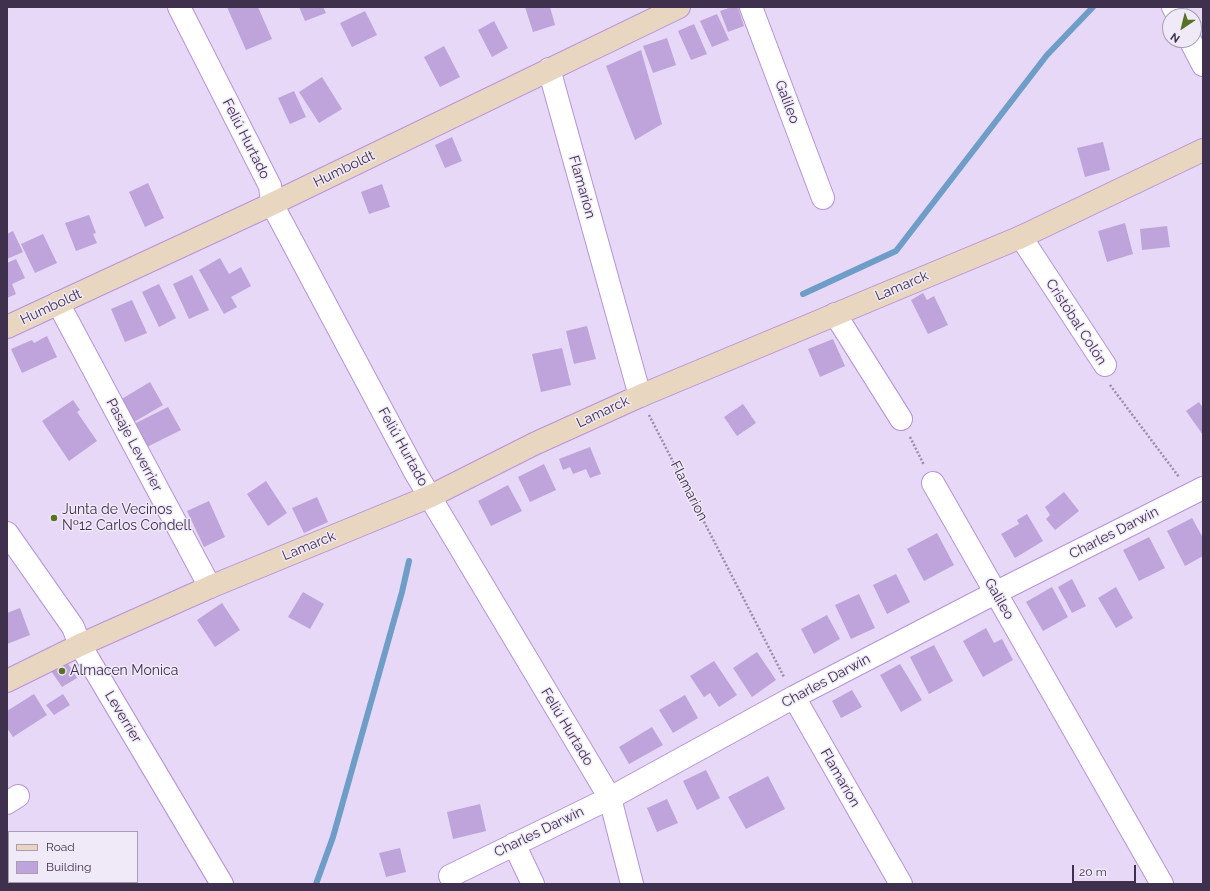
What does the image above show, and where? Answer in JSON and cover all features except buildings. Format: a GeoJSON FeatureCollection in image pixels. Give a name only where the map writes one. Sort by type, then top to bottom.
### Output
{"type":"FeatureCollection","features":[{"type":"Feature","properties":{"kind":"main road","name":"Humboldt"},"geometry":{"type":"LineString","coordinates":[[7,327],[272,204],[679,7]]}},
{"type":"Feature","properties":{"kind":"main road","name":"Lamarck"},"geometry":{"type":"LineString","coordinates":[[7,681],[80,644],[210,587],[431,496],[534,444],[640,396],[1021,237],[1203,150]]}},
{"type":"Feature","properties":{"kind":"street","name":"Feliú Hurtado"},"geometry":{"type":"LineString","coordinates":[[179,7],[270,186],[272,204],[415,472],[431,496],[610,798],[632,884]]}},
{"type":"Feature","properties":{"kind":"street","name":"Galileo"},"geometry":{"type":"LineString","coordinates":[[751,7],[823,198]]}},
{"type":"Feature","properties":{"kind":"street"},"geometry":{"type":"LineString","coordinates":[[1194,48],[1203,65]]}},
{"type":"Feature","properties":{"kind":"street","name":"Flamarion"},"geometry":{"type":"LineString","coordinates":[[549,69],[640,396]]}},
{"type":"Feature","properties":{"kind":"street","name":"Cristóbal Colón"},"geometry":{"type":"LineString","coordinates":[[1021,237],[1105,365]]}},
{"type":"Feature","properties":{"kind":"street","name":"Pasaje Leverrier"},"geometry":{"type":"LineString","coordinates":[[58,303],[210,587]]}},
{"type":"Feature","properties":{"kind":"street"},"geometry":{"type":"LineString","coordinates":[[835,314],[901,419]]}},
{"type":"Feature","properties":{"kind":"street","name":"Galileo"},"geometry":{"type":"LineString","coordinates":[[933,483],[1162,884]]}},
{"type":"Feature","properties":{"kind":"street","name":"Charles Darwin"},"geometry":{"type":"LineString","coordinates":[[450,876],[610,798],[794,697],[995,593],[1201,493]]}},
{"type":"Feature","properties":{"kind":"street","name":"Leverrier"},"geometry":{"type":"LineString","coordinates":[[7,533],[73,627],[80,644],[222,884]]}},
{"type":"Feature","properties":{"kind":"street","name":"Flamarion"},"geometry":{"type":"LineString","coordinates":[[794,697],[901,884]]}},
{"type":"Feature","properties":{"kind":"street"},"geometry":{"type":"LineString","coordinates":[[514,844],[533,884]]}},
{"type":"Feature","properties":{"kind":"path","name":"Cristóbal Colón"},"geometry":{"type":"LineString","coordinates":[[1105,365],[1110,385],[1181,479],[1201,493]]}},
{"type":"Feature","properties":{"kind":"path","name":"Flamarion"},"geometry":{"type":"LineString","coordinates":[[640,396],[794,697]]}},
{"type":"Feature","properties":{"kind":"path"},"geometry":{"type":"LineString","coordinates":[[901,419],[933,483]]}},
{"type":"Feature","properties":{"kind":"waterway"},"geometry":{"type":"LineString","coordinates":[[803,294],[896,251],[1047,55],[1093,7]]}},
{"type":"Feature","properties":{"kind":"waterway"},"geometry":{"type":"LineString","coordinates":[[316,884],[333,837],[402,592],[409,561]]}},
{"type":"Feature","properties":{"kind":"place","name":"Junta de Vecinos Nº12 Carlos Condell"},"geometry":{"type":"Point","coordinates":[54,518]}},
{"type":"Feature","properties":{"kind":"place","name":"Almacen Monica"},"geometry":{"type":"Point","coordinates":[62,671]}}]}
